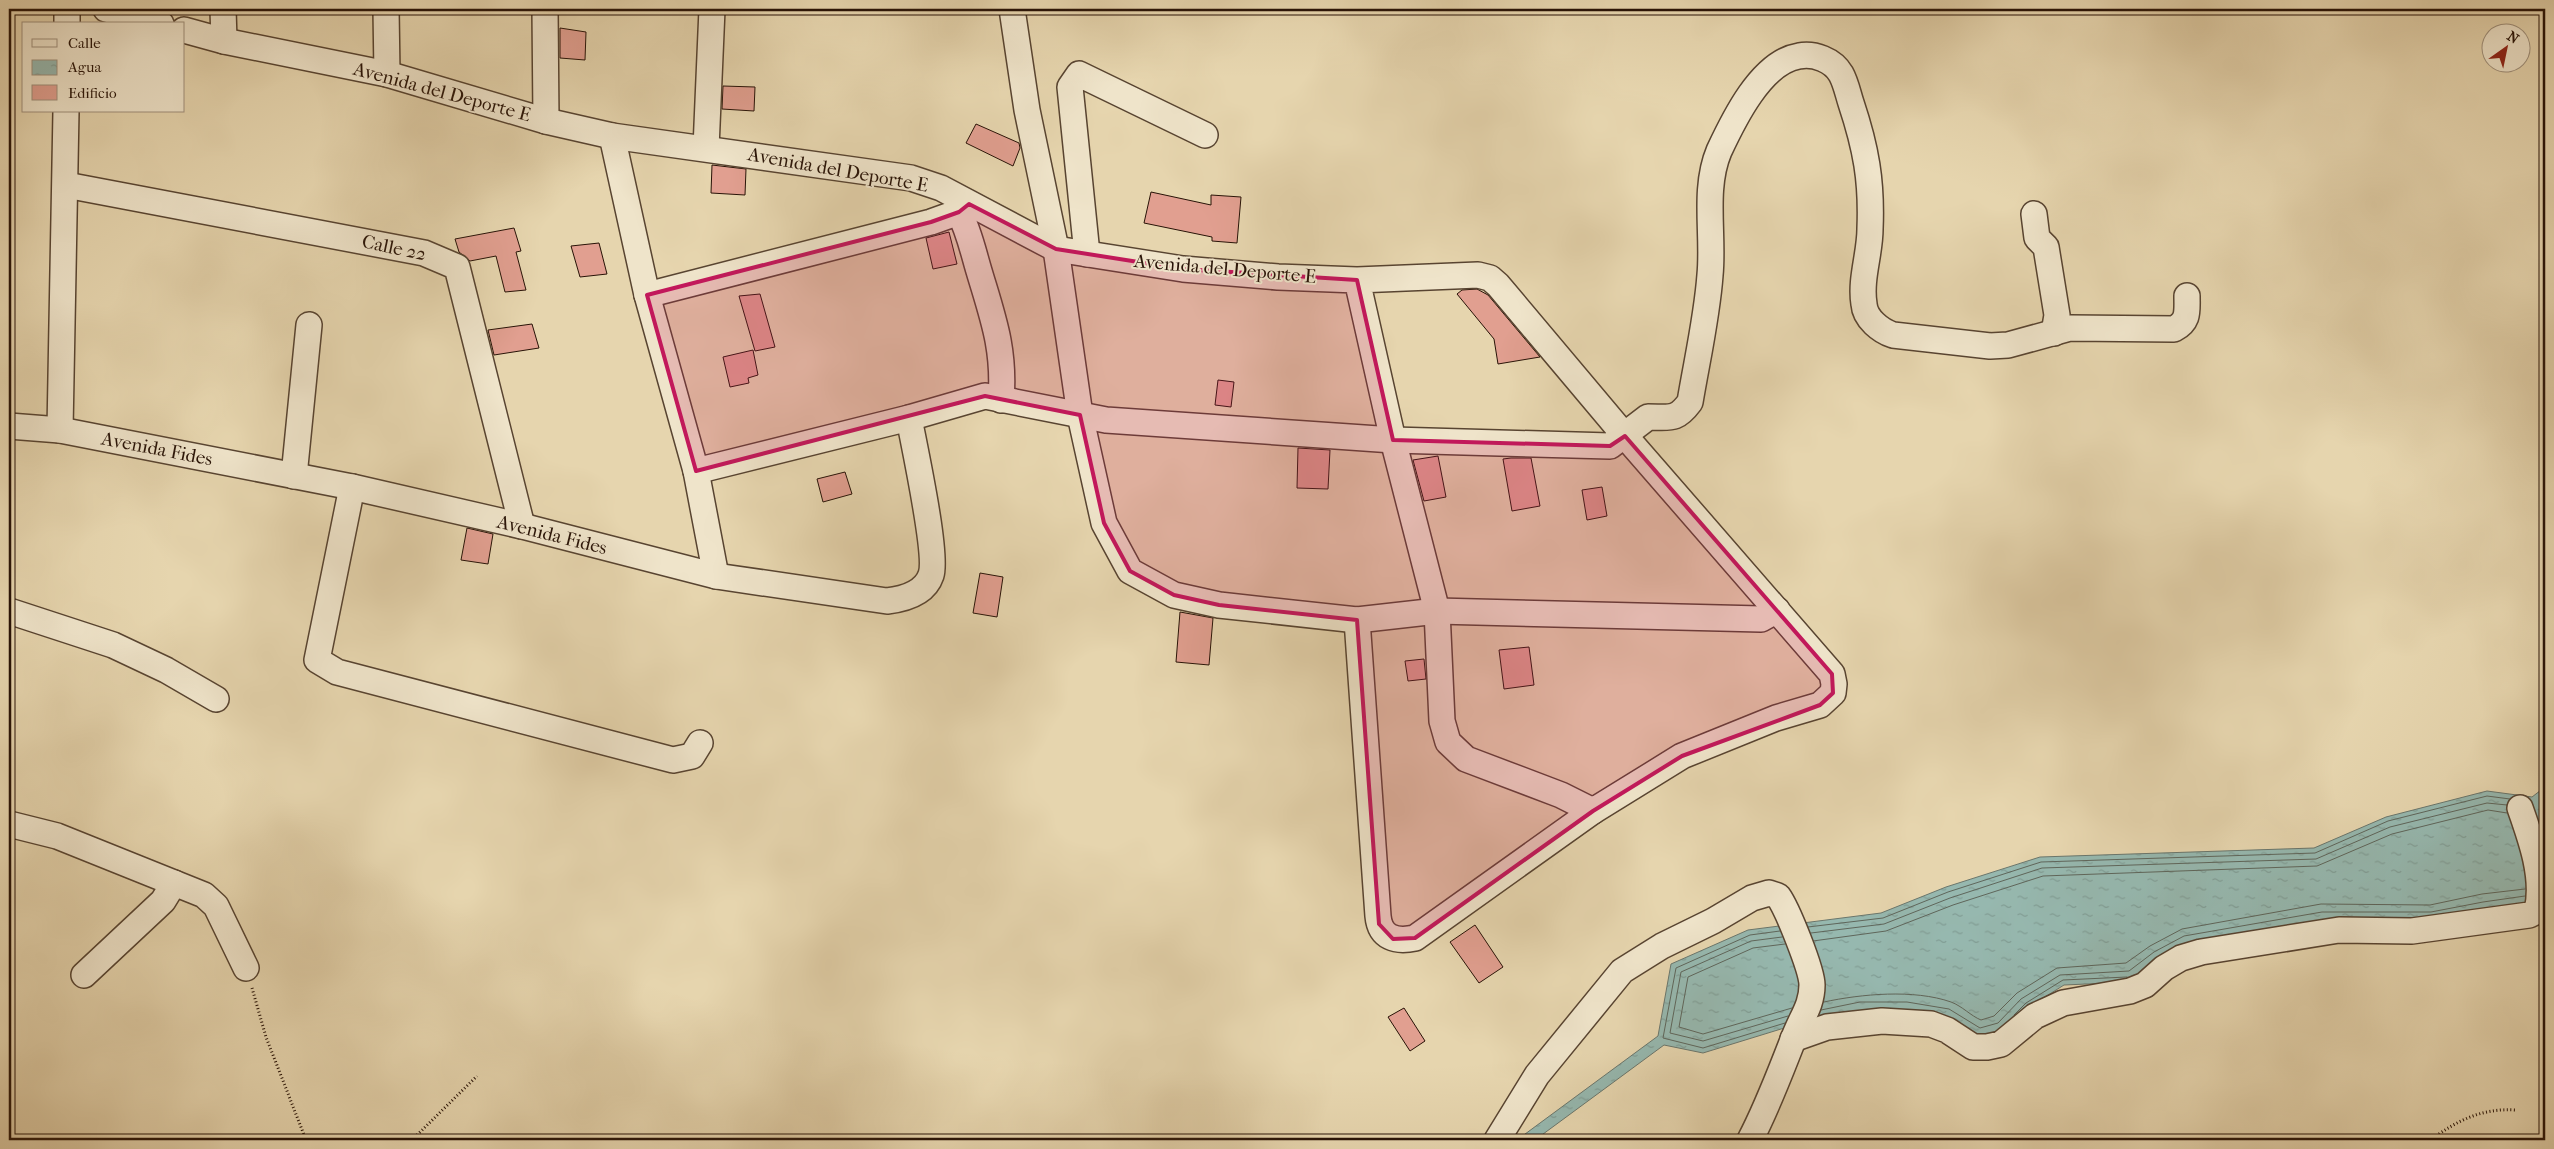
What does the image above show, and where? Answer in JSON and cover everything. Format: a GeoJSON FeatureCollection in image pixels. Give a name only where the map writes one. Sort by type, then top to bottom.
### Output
{"type":"FeatureCollection","features":[{"type":"Feature","properties":{"kind":"street"},"geometry":{"type":"LineString","coordinates":[[67,9],[67,22]]}},
{"type":"Feature","properties":{"kind":"street"},"geometry":{"type":"LineString","coordinates":[[106,9],[154,22]]}},
{"type":"Feature","properties":{"kind":"street"},"geometry":{"type":"LineString","coordinates":[[222,9],[224,41]]}},
{"type":"Feature","properties":{"kind":"street"},"geometry":{"type":"LineString","coordinates":[[386,9],[387,74]]}},
{"type":"Feature","properties":{"kind":"street"},"geometry":{"type":"LineString","coordinates":[[545,9],[546,121]]}},
{"type":"Feature","properties":{"kind":"street"},"geometry":{"type":"LineString","coordinates":[[706,148],[712,9]]}},
{"type":"Feature","properties":{"kind":"street"},"geometry":{"type":"LineString","coordinates":[[1012,9],[1027,110],[1056,249],[1080,415],[1104,523],[1130,571],[1174,595],[1219,605],[1357,620],[1437,611],[1761,619],[1777,610]]}},
{"type":"Feature","properties":{"kind":"street","name":"Avenida del Deporte E"},"geometry":{"type":"LineString","coordinates":[[185,30],[224,41],[387,74],[546,121],[612,136],[911,178],[941,188],[964,208],[1056,249],[1183,269],[1278,277],[1357,280],[1478,274],[1490,278],[1498,284],[1625,436]]}},
{"type":"Feature","properties":{"kind":"street"},"geometry":{"type":"LineString","coordinates":[[696,471],[909,418],[985,396],[1106,420],[1393,440],[1610,446],[1648,417],[1671,418],[1682,413],[1690,402],[1710,275],[1711,183],[1713,166],[1743,103],[1752,89],[1784,62],[1798,56],[1816,56],[1831,62],[1841,74],[1864,147],[1871,183],[1870,232],[1865,269],[1864,307],[1875,325],[1882,332],[1894,336],[1912,336],[1982,346],[2008,345],[2080,328],[2174,329],[2183,324],[2187,319],[2187,296]]}},
{"type":"Feature","properties":{"kind":"street"},"geometry":{"type":"LineString","coordinates":[[1087,254],[1070,88],[1079,74],[1205,134]]}},
{"type":"Feature","properties":{"kind":"street"},"geometry":{"type":"LineString","coordinates":[[60,430],[66,112]]}},
{"type":"Feature","properties":{"kind":"street"},"geometry":{"type":"LineString","coordinates":[[612,136],[647,295],[696,471],[716,576]]}},
{"type":"Feature","properties":{"kind":"street","name":"Calle 22"},"geometry":{"type":"LineString","coordinates":[[66,185],[424,253],[457,267],[522,526]]}},
{"type":"Feature","properties":{"kind":"street"},"geometry":{"type":"LineString","coordinates":[[647,295],[921,224],[964,208],[969,236],[999,337],[1004,370],[1001,400]]}},
{"type":"Feature","properties":{"kind":"street"},"geometry":{"type":"LineString","coordinates":[[2034,214],[2036,238],[2046,247],[2057,315],[2054,333]]}},
{"type":"Feature","properties":{"kind":"street"},"geometry":{"type":"LineString","coordinates":[[1357,280],[1393,440],[1437,611],[1442,721],[1448,742],[1466,760],[1561,795],[1593,811]]}},
{"type":"Feature","properties":{"kind":"street"},"geometry":{"type":"LineString","coordinates":[[294,476],[309,325]]}},
{"type":"Feature","properties":{"kind":"street","name":"Avenida Fides"},"geometry":{"type":"LineString","coordinates":[[9,426],[60,430],[352,488],[522,526],[716,576],[887,601],[898,600],[918,591],[926,584],[932,574],[932,560],[909,418]]}},
{"type":"Feature","properties":{"kind":"street"},"geometry":{"type":"LineString","coordinates":[[1357,620],[1379,924],[1387,936],[1399,940],[1415,938],[1593,811],[1682,756],[1776,718],[1820,705],[1828,700],[1833,693],[1832,674],[1625,436]]}},
{"type":"Feature","properties":{"kind":"street"},"geometry":{"type":"LineString","coordinates":[[352,488],[317,660],[325,667],[337,672],[673,760],[692,756],[700,743]]}},
{"type":"Feature","properties":{"kind":"street"},"geometry":{"type":"LineString","coordinates":[[9,611],[113,645],[166,670],[216,699]]}},
{"type":"Feature","properties":{"kind":"street"},"geometry":{"type":"LineString","coordinates":[[1793,1039],[1827,1027],[1882,1021],[1931,1024],[1947,1030],[1973,1047],[1987,1047],[2001,1044],[2035,1016],[2063,1003],[2130,991],[2145,985],[2170,964],[2200,952],[2339,930],[2412,931],[2529,915],[2537,911],[2540,898],[2530,836],[2520,808]]}},
{"type":"Feature","properties":{"kind":"street"},"geometry":{"type":"LineString","coordinates":[[9,824],[57,836],[197,891],[216,906],[246,968]]}},
{"type":"Feature","properties":{"kind":"street"},"geometry":{"type":"LineString","coordinates":[[84,975],[163,901],[174,883]]}},
{"type":"Feature","properties":{"kind":"street"},"geometry":{"type":"LineString","coordinates":[[1497,1140],[1537,1075],[1622,970],[1662,946],[1713,921],[1752,898],[1769,893],[1778,896],[1790,916],[1812,983],[1810,1003],[1793,1039],[1774,1090],[1750,1140]]}},
{"type":"Feature","properties":{"kind":"path"},"geometry":{"type":"LineString","coordinates":[[246,968],[266,1036],[306,1140]]}},
{"type":"Feature","properties":{"kind":"path"},"geometry":{"type":"LineString","coordinates":[[412,1140],[477,1076]]}},
{"type":"Feature","properties":{"kind":"path"},"geometry":{"type":"LineString","coordinates":[[2430,1140],[2464,1118],[2482,1112],[2515,1110]]}},
{"type":"Feature","properties":{"kind":"highlighted area"},"geometry":{"type":"Polygon","coordinates":[[[969,204],[1056,249],[1183,269],[1357,280],[1393,440],[1610,446],[1625,436],[1832,674],[1833,693],[1820,705],[1682,756],[1593,811],[1415,938],[1393,939],[1379,924],[1357,620],[1219,605],[1174,595],[1130,571],[1104,523],[1080,415],[985,396],[696,471],[647,295],[931,222],[959,212],[969,204]]]}},
{"type":"Feature","properties":{"kind":"water"},"geometry":{"type":"Polygon","coordinates":[[[2545,787],[2545,903],[2432,924],[2324,923],[2133,982],[2064,985],[2029,1007],[2004,1033],[1977,1041],[1861,1013],[1781,1029],[1703,1053],[1664,1045],[1535,1140],[1517,1140],[1658,1036],[1671,964],[1748,930],[1881,913],[1946,887],[2040,857],[2314,848],[2386,817],[2487,791],[2532,797],[2545,787]]]}},
{"type":"Feature","properties":{"kind":"building"},"geometry":{"type":"Polygon","coordinates":[[[560,28],[586,32],[585,60],[560,58],[560,28]]]}},
{"type":"Feature","properties":{"kind":"building"},"geometry":{"type":"Polygon","coordinates":[[[723,86],[755,87],[754,111],[722,109],[723,86]]]}},
{"type":"Feature","properties":{"kind":"building"},"geometry":{"type":"Polygon","coordinates":[[[976,124],[1019,143],[1020,148],[1013,166],[966,143],[976,124]]]}},
{"type":"Feature","properties":{"kind":"building"},"geometry":{"type":"Polygon","coordinates":[[[712,165],[746,169],[745,195],[711,193],[712,165]]]}},
{"type":"Feature","properties":{"kind":"building"},"geometry":{"type":"Polygon","coordinates":[[[1151,192],[1211,205],[1211,195],[1241,197],[1237,243],[1212,241],[1212,237],[1144,223],[1151,192]]]}},
{"type":"Feature","properties":{"kind":"building"},"geometry":{"type":"Polygon","coordinates":[[[514,228],[521,251],[516,252],[526,290],[505,292],[496,256],[470,261],[459,252],[455,239],[514,228]]]}},
{"type":"Feature","properties":{"kind":"building"},"geometry":{"type":"Polygon","coordinates":[[[949,232],[957,264],[933,269],[926,238],[949,232]]]}},
{"type":"Feature","properties":{"kind":"building"},"geometry":{"type":"Polygon","coordinates":[[[599,243],[607,274],[580,277],[571,246],[599,243]]]}},
{"type":"Feature","properties":{"kind":"building"},"geometry":{"type":"Polygon","coordinates":[[[1477,289],[1488,295],[1540,357],[1498,364],[1494,339],[1457,294],[1462,290],[1477,289]]]}},
{"type":"Feature","properties":{"kind":"building"},"geometry":{"type":"Polygon","coordinates":[[[760,294],[775,347],[755,351],[739,296],[760,294]]]}},
{"type":"Feature","properties":{"kind":"building"},"geometry":{"type":"Polygon","coordinates":[[[532,324],[539,348],[494,355],[488,330],[532,324]]]}},
{"type":"Feature","properties":{"kind":"building"},"geometry":{"type":"Polygon","coordinates":[[[753,350],[758,375],[748,378],[749,383],[730,387],[723,357],[753,350]]]}},
{"type":"Feature","properties":{"kind":"building"},"geometry":{"type":"Polygon","coordinates":[[[1218,380],[1234,382],[1231,407],[1215,405],[1218,380]]]}},
{"type":"Feature","properties":{"kind":"building"},"geometry":{"type":"Polygon","coordinates":[[[1298,448],[1330,450],[1328,489],[1297,488],[1298,448]]]}},
{"type":"Feature","properties":{"kind":"building"},"geometry":{"type":"Polygon","coordinates":[[[1438,456],[1446,497],[1424,501],[1413,460],[1438,456]]]}},
{"type":"Feature","properties":{"kind":"building"},"geometry":{"type":"Polygon","coordinates":[[[1531,458],[1540,506],[1512,511],[1503,459],[1531,458]]]}},
{"type":"Feature","properties":{"kind":"building"},"geometry":{"type":"Polygon","coordinates":[[[845,472],[852,494],[823,502],[817,479],[845,472]]]}},
{"type":"Feature","properties":{"kind":"building"},"geometry":{"type":"Polygon","coordinates":[[[1602,487],[1607,516],[1587,520],[1582,490],[1602,487]]]}},
{"type":"Feature","properties":{"kind":"building"},"geometry":{"type":"Polygon","coordinates":[[[467,528],[493,534],[488,564],[461,560],[467,528]]]}},
{"type":"Feature","properties":{"kind":"building"},"geometry":{"type":"Polygon","coordinates":[[[980,573],[1003,577],[997,617],[973,613],[980,573]]]}},
{"type":"Feature","properties":{"kind":"building"},"geometry":{"type":"Polygon","coordinates":[[[1180,612],[1213,618],[1209,665],[1176,662],[1180,612]]]}},
{"type":"Feature","properties":{"kind":"building"},"geometry":{"type":"Polygon","coordinates":[[[1529,647],[1534,685],[1504,689],[1499,650],[1529,647]]]}},
{"type":"Feature","properties":{"kind":"building"},"geometry":{"type":"Polygon","coordinates":[[[1424,659],[1426,679],[1408,681],[1405,661],[1424,659]]]}},
{"type":"Feature","properties":{"kind":"building"},"geometry":{"type":"Polygon","coordinates":[[[1475,925],[1503,967],[1479,983],[1450,942],[1475,925]]]}},
{"type":"Feature","properties":{"kind":"building"},"geometry":{"type":"Polygon","coordinates":[[[1404,1008],[1425,1041],[1410,1051],[1388,1017],[1404,1008]]]}}]}
